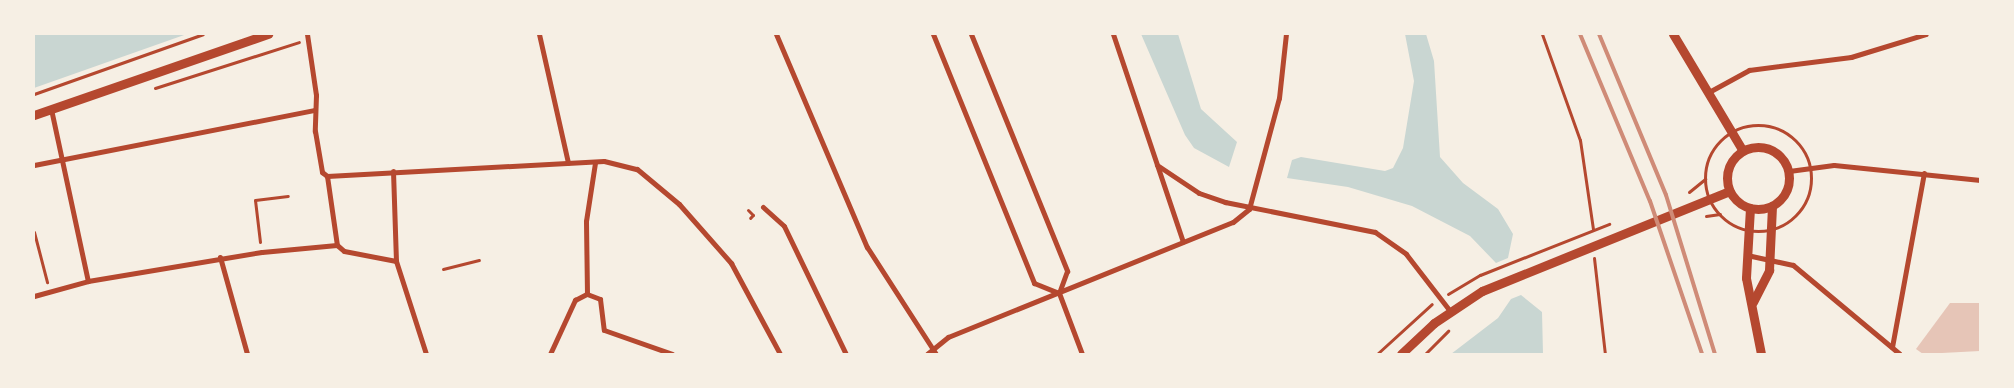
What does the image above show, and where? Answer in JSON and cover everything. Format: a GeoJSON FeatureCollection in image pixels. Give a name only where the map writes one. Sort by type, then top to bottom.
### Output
{"type":"FeatureCollection","features":[{"type":"Feature","properties":{"kind":"street"},"geometry":{"type":"LineString","coordinates":[[34,115],[268,34]]}},
{"type":"Feature","properties":{"kind":"street"},"geometry":{"type":"LineString","coordinates":[[539,34],[568,163]]}},
{"type":"Feature","properties":{"kind":"street"},"geometry":{"type":"LineString","coordinates":[[776,34],[867,247],[935,352]]}},
{"type":"Feature","properties":{"kind":"street"},"geometry":{"type":"LineString","coordinates":[[933,34],[1034,283],[1059,293]]}},
{"type":"Feature","properties":{"kind":"street"},"geometry":{"type":"LineString","coordinates":[[971,34],[1067,271],[1059,293],[1082,354]]}},
{"type":"Feature","properties":{"kind":"street"},"geometry":{"type":"LineString","coordinates":[[1112,34],[1183,242]]}},
{"type":"Feature","properties":{"kind":"street"},"geometry":{"type":"LineString","coordinates":[[928,354],[935,352],[948,337],[1234,222],[1249,209],[1279,98],[1286,34]]}},
{"type":"Feature","properties":{"kind":"street"},"geometry":{"type":"LineString","coordinates":[[1673,34],[1743,151]]}},
{"type":"Feature","properties":{"kind":"street"},"geometry":{"type":"LineString","coordinates":[[1707,93],[1749,70],[1851,57],[1926,34]]}},
{"type":"Feature","properties":{"kind":"street"},"geometry":{"type":"LineString","coordinates":[[307,36],[322,172],[327,176],[568,163],[618,162],[637,169],[680,204],[730,263],[780,354]]}},
{"type":"Feature","properties":{"kind":"street"},"geometry":{"type":"LineString","coordinates":[[51,109],[88,281]]}},
{"type":"Feature","properties":{"kind":"street"},"geometry":{"type":"LineString","coordinates":[[34,165],[61,158],[314,110]]}},
{"type":"Feature","properties":{"kind":"street"},"geometry":{"type":"LineString","coordinates":[[1755,147],[1774,151],[1788,171],[1786,191],[1772,206],[1750,208],[1730,191],[1729,169],[1743,151],[1755,147]]}},
{"type":"Feature","properties":{"kind":"street"},"geometry":{"type":"LineString","coordinates":[[587,294],[586,221],[595,163]]}},
{"type":"Feature","properties":{"kind":"street"},"geometry":{"type":"LineString","coordinates":[[1157,165],[1199,193],[1249,209],[1353,224],[1375,232],[1406,254],[1450,311]]}},
{"type":"Feature","properties":{"kind":"street"},"geometry":{"type":"LineString","coordinates":[[1788,171],[1809,166],[1924,173],[1980,180]]}},
{"type":"Feature","properties":{"kind":"street"},"geometry":{"type":"LineString","coordinates":[[393,172],[396,260],[426,354]]}},
{"type":"Feature","properties":{"kind":"street"},"geometry":{"type":"LineString","coordinates":[[1892,347],[1924,173]]}},
{"type":"Feature","properties":{"kind":"street"},"geometry":{"type":"LineString","coordinates":[[327,176],[337,246]]}},
{"type":"Feature","properties":{"kind":"street"},"geometry":{"type":"LineString","coordinates":[[1401,354],[1450,311],[1504,282],[1730,191]]}},
{"type":"Feature","properties":{"kind":"street"},"geometry":{"type":"LineString","coordinates":[[1753,302],[1770,258],[1772,206]]}},
{"type":"Feature","properties":{"kind":"street"},"geometry":{"type":"LineString","coordinates":[[763,207],[784,226],[846,354]]}},
{"type":"Feature","properties":{"kind":"street"},"geometry":{"type":"LineString","coordinates":[[1750,208],[1746,278],[1753,302],[1761,354]]}},
{"type":"Feature","properties":{"kind":"street"},"geometry":{"type":"LineString","coordinates":[[34,296],[88,281],[220,257],[262,252],[337,246],[396,260]]}},
{"type":"Feature","properties":{"kind":"street"},"geometry":{"type":"LineString","coordinates":[[1747,255],[1770,258],[1793,265],[1900,354]]}},
{"type":"Feature","properties":{"kind":"street"},"geometry":{"type":"LineString","coordinates":[[220,257],[247,354]]}},
{"type":"Feature","properties":{"kind":"street"},"geometry":{"type":"LineString","coordinates":[[550,354],[575,300],[587,294],[600,299],[604,330],[672,354]]}},
{"type":"Feature","properties":{"kind":"path"},"geometry":{"type":"LineString","coordinates":[[36,93],[203,34]]}},
{"type":"Feature","properties":{"kind":"path"},"geometry":{"type":"LineString","coordinates":[[1498,268],[1593,228],[1580,140],[1542,34]]}},
{"type":"Feature","properties":{"kind":"path"},"geometry":{"type":"LineString","coordinates":[[150,89],[192,80],[307,36]]}},
{"type":"Feature","properties":{"kind":"path"},"geometry":{"type":"LineString","coordinates":[[1763,125],[1784,132],[1800,146],[1809,166],[1809,189],[1800,210],[1772,228],[1749,230],[1728,222],[1709,198],[1708,160],[1731,132],[1763,125]]}},
{"type":"Feature","properties":{"kind":"path"},"geometry":{"type":"LineString","coordinates":[[262,252],[254,200],[288,196]]}},
{"type":"Feature","properties":{"kind":"path"},"geometry":{"type":"LineString","coordinates":[[748,210],[750,218]]}},
{"type":"Feature","properties":{"kind":"path"},"geometry":{"type":"LineString","coordinates":[[34,232],[49,292]]}},
{"type":"Feature","properties":{"kind":"path"},"geometry":{"type":"LineString","coordinates":[[442,269],[479,260]]}},
{"type":"Feature","properties":{"kind":"path"},"geometry":{"type":"LineString","coordinates":[[1594,260],[1605,354]]}},
{"type":"Feature","properties":{"kind":"path"},"geometry":{"type":"LineString","coordinates":[[1377,354],[1441,299]]}},
{"type":"Feature","properties":{"kind":"path"},"geometry":{"type":"LineString","coordinates":[[1425,354],[1450,328]]}},
{"type":"Feature","properties":{"kind":"shaded area"},"geometry":{"type":"Polygon","coordinates":[[[34,34],[187,34],[34,88],[34,34]]]}},
{"type":"Feature","properties":{"kind":"shaded area"},"geometry":{"type":"Polygon","coordinates":[[[1141,34],[1178,34],[1201,109],[1237,142],[1229,167],[1194,148],[1185,135],[1141,34]]]}},
{"type":"Feature","properties":{"kind":"shaded area"},"geometry":{"type":"Polygon","coordinates":[[[1405,34],[1426,34],[1434,61],[1440,157],[1463,183],[1498,209],[1513,234],[1508,258],[1496,263],[1470,236],[1412,206],[1348,187],[1287,178],[1292,160],[1301,157],[1385,171],[1393,168],[1403,148],[1414,81],[1405,34]]]}},
{"type":"Feature","properties":{"kind":"shaded area"},"geometry":{"type":"Polygon","coordinates":[[[1521,295],[1542,312],[1543,354],[1451,354],[1498,318],[1511,299],[1521,295]]]}},
{"type":"Feature","properties":{"kind":"building"},"geometry":{"type":"Polygon","coordinates":[[[1950,303],[1980,303],[1980,351],[1923,354],[1916,349],[1950,303]]]}},
{"type":"Feature","properties":{"kind":"railway"},"geometry":{"type":"LineString","coordinates":[[1580,34],[1650,201],[1702,354]]}},
{"type":"Feature","properties":{"kind":"railway"},"geometry":{"type":"LineString","coordinates":[[1599,34],[1666,195],[1715,354]]}}]}
